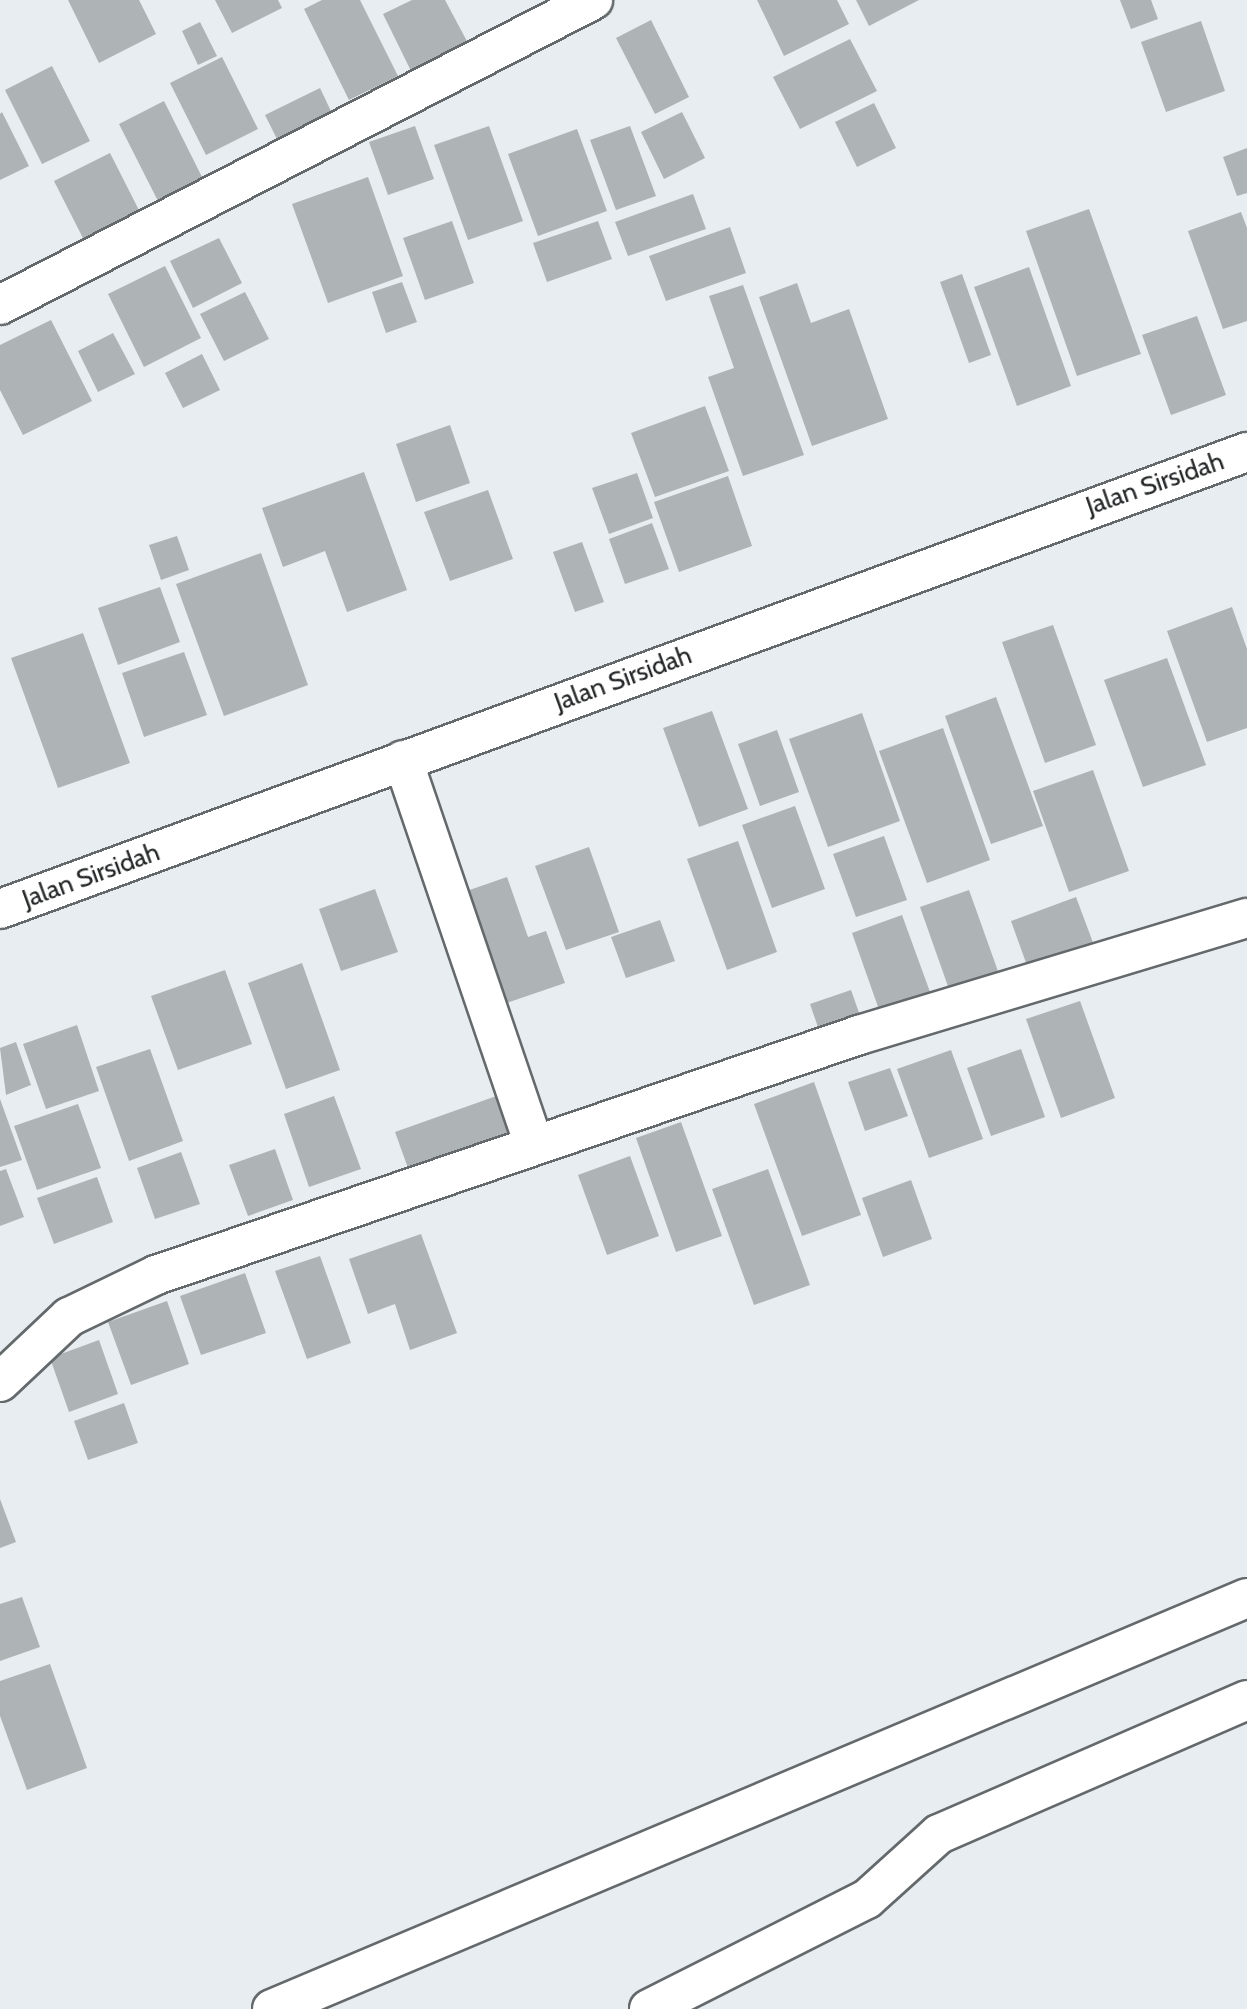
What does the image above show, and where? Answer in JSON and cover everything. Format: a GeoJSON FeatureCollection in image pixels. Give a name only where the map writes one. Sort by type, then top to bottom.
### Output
{"type":"FeatureCollection","features":[{"type":"Feature","properties":{"kind":"street"},"geometry":{"type":"LineString","coordinates":[[0,305],[593,0]]}},
{"type":"Feature","properties":{"kind":"street","name":"Jalan Sirsidah"},"geometry":{"type":"LineString","coordinates":[[0,909],[1247,452]]}},
{"type":"Feature","properties":{"kind":"street"},"geometry":{"type":"LineString","coordinates":[[403,760],[534,1145]]}},
{"type":"Feature","properties":{"kind":"street"},"geometry":{"type":"LineString","coordinates":[[0,1382],[69,1317],[156,1275],[859,1035],[1247,918]]}},
{"type":"Feature","properties":{"kind":"street"},"geometry":{"type":"LineString","coordinates":[[272,2009],[1247,1598]]}},
{"type":"Feature","properties":{"kind":"street"},"geometry":{"type":"LineString","coordinates":[[649,2009],[867,1899],[939,1834],[1247,1700]]}},
{"type":"Feature","properties":{"kind":"building"},"geometry":{"type":"Polygon","coordinates":[[[68,0],[139,0],[156,34],[99,63],[68,0]]]}},
{"type":"Feature","properties":{"kind":"building"},"geometry":{"type":"Polygon","coordinates":[[[215,0],[278,0],[282,8],[232,33],[215,0]]]}},
{"type":"Feature","properties":{"kind":"building"},"geometry":{"type":"Polygon","coordinates":[[[322,0],[360,0],[398,76],[349,100],[304,9],[322,0]]]}},
{"type":"Feature","properties":{"kind":"building"},"geometry":{"type":"Polygon","coordinates":[[[412,0],[445,0],[469,45],[412,73],[383,14],[412,0]]]}},
{"type":"Feature","properties":{"kind":"building"},"geometry":{"type":"Polygon","coordinates":[[[757,0],[837,0],[849,24],[784,56],[757,0]]]}},
{"type":"Feature","properties":{"kind":"building"},"geometry":{"type":"Polygon","coordinates":[[[856,0],[919,0],[869,26],[856,0]]]}},
{"type":"Feature","properties":{"kind":"building"},"geometry":{"type":"Polygon","coordinates":[[[1120,0],[1151,0],[1158,19],[1131,29],[1120,0]]]}},
{"type":"Feature","properties":{"kind":"building"},"geometry":{"type":"Polygon","coordinates":[[[651,20],[689,97],[655,114],[616,38],[651,20]]]}},
{"type":"Feature","properties":{"kind":"building"},"geometry":{"type":"Polygon","coordinates":[[[1201,21],[1225,91],[1166,112],[1141,42],[1201,21]]]}},
{"type":"Feature","properties":{"kind":"building"},"geometry":{"type":"Polygon","coordinates":[[[200,22],[217,56],[198,65],[182,31],[200,22]]]}},
{"type":"Feature","properties":{"kind":"building"},"geometry":{"type":"Polygon","coordinates":[[[850,39],[877,91],[800,129],[773,77],[850,39]]]}},
{"type":"Feature","properties":{"kind":"building"},"geometry":{"type":"Polygon","coordinates":[[[222,57],[258,129],[206,155],[170,83],[222,57]]]}},
{"type":"Feature","properties":{"kind":"building"},"geometry":{"type":"Polygon","coordinates":[[[52,66],[90,141],[42,164],[5,90],[52,66]]]}},
{"type":"Feature","properties":{"kind":"building"},"geometry":{"type":"Polygon","coordinates":[[[320,88],[337,124],[283,151],[265,115],[320,88]]]}},
{"type":"Feature","properties":{"kind":"building"},"geometry":{"type":"Polygon","coordinates":[[[164,101],[206,185],[161,207],[119,124],[164,101]]]}},
{"type":"Feature","properties":{"kind":"building"},"geometry":{"type":"Polygon","coordinates":[[[874,103],[896,148],[857,167],[835,122],[874,103]]]}},
{"type":"Feature","properties":{"kind":"building"},"geometry":{"type":"Polygon","coordinates":[[[2,112],[29,166],[0,180],[0,114],[2,112]]]}},
{"type":"Feature","properties":{"kind":"building"},"geometry":{"type":"Polygon","coordinates":[[[682,112],[705,158],[664,179],[641,132],[682,112]]]}},
{"type":"Feature","properties":{"kind":"building"},"geometry":{"type":"Polygon","coordinates":[[[415,126],[434,179],[388,195],[369,142],[415,126]]]}},
{"type":"Feature","properties":{"kind":"building"},"geometry":{"type":"Polygon","coordinates":[[[489,126],[523,221],[468,240],[434,145],[489,126]]]}},
{"type":"Feature","properties":{"kind":"building"},"geometry":{"type":"Polygon","coordinates":[[[630,126],[656,196],[616,210],[590,140],[630,126]]]}},
{"type":"Feature","properties":{"kind":"building"},"geometry":{"type":"Polygon","coordinates":[[[577,129],[607,211],[538,236],[508,154],[577,129]]]}},
{"type":"Feature","properties":{"kind":"building"},"geometry":{"type":"Polygon","coordinates":[[[1247,148],[1247,193],[1237,196],[1223,157],[1247,148]]]}},
{"type":"Feature","properties":{"kind":"building"},"geometry":{"type":"Polygon","coordinates":[[[110,153],[146,224],[90,252],[54,181],[110,153]]]}},
{"type":"Feature","properties":{"kind":"building"},"geometry":{"type":"Polygon","coordinates":[[[368,177],[403,276],[328,303],[292,204],[368,177]]]}},
{"type":"Feature","properties":{"kind":"building"},"geometry":{"type":"Polygon","coordinates":[[[693,194],[706,229],[628,256],[615,222],[693,194]]]}},
{"type":"Feature","properties":{"kind":"building"},"geometry":{"type":"Polygon","coordinates":[[[1089,209],[1141,354],[1077,376],[1026,231],[1089,209]]]}},
{"type":"Feature","properties":{"kind":"building"},"geometry":{"type":"Polygon","coordinates":[[[1241,212],[1247,228],[1247,321],[1223,329],[1188,231],[1241,212]]]}},
{"type":"Feature","properties":{"kind":"building"},"geometry":{"type":"Polygon","coordinates":[[[452,221],[474,283],[425,300],[403,238],[452,221]]]}},
{"type":"Feature","properties":{"kind":"building"},"geometry":{"type":"Polygon","coordinates":[[[598,221],[612,259],[547,282],[533,243],[598,221]]]}},
{"type":"Feature","properties":{"kind":"building"},"geometry":{"type":"Polygon","coordinates":[[[730,227],[746,273],[666,301],[649,256],[730,227]]]}},
{"type":"Feature","properties":{"kind":"building"},"geometry":{"type":"Polygon","coordinates":[[[219,238],[242,283],[193,308],[170,261],[219,238]]]}},
{"type":"Feature","properties":{"kind":"building"},"geometry":{"type":"Polygon","coordinates":[[[165,266],[201,338],[144,367],[108,294],[165,266]]]}},
{"type":"Feature","properties":{"kind":"building"},"geometry":{"type":"Polygon","coordinates":[[[1029,267],[1071,386],[1017,406],[974,287],[1029,267]]]}},
{"type":"Feature","properties":{"kind":"building"},"geometry":{"type":"Polygon","coordinates":[[[962,274],[991,355],[969,363],[940,282],[962,274]]]}},
{"type":"Feature","properties":{"kind":"building"},"geometry":{"type":"Polygon","coordinates":[[[402,282],[417,322],[386,333],[372,292],[402,282]]]}},
{"type":"Feature","properties":{"kind":"building"},"geometry":{"type":"Polygon","coordinates":[[[797,283],[811,323],[849,309],[888,419],[812,446],[759,297],[797,283]]]}},
{"type":"Feature","properties":{"kind":"building"},"geometry":{"type":"Polygon","coordinates":[[[743,285],[804,455],[743,476],[708,377],[734,368],[709,296],[743,285]]]}},
{"type":"Feature","properties":{"kind":"building"},"geometry":{"type":"Polygon","coordinates":[[[245,292],[269,339],[224,361],[200,314],[245,292]]]}},
{"type":"Feature","properties":{"kind":"building"},"geometry":{"type":"Polygon","coordinates":[[[1197,316],[1226,395],[1171,415],[1142,335],[1197,316]]]}},
{"type":"Feature","properties":{"kind":"building"},"geometry":{"type":"Polygon","coordinates":[[[51,320],[92,401],[23,435],[0,390],[0,345],[51,320]]]}},
{"type":"Feature","properties":{"kind":"building"},"geometry":{"type":"Polygon","coordinates":[[[113,333],[135,374],[98,392],[78,351],[113,333]]]}},
{"type":"Feature","properties":{"kind":"building"},"geometry":{"type":"Polygon","coordinates":[[[202,354],[220,390],[183,408],[165,373],[202,354]]]}},
{"type":"Feature","properties":{"kind":"building"},"geometry":{"type":"Polygon","coordinates":[[[705,406],[729,471],[655,497],[631,433],[705,406]]]}},
{"type":"Feature","properties":{"kind":"building"},"geometry":{"type":"Polygon","coordinates":[[[450,425],[470,483],[416,502],[396,444],[450,425]]]}},
{"type":"Feature","properties":{"kind":"building"},"geometry":{"type":"Polygon","coordinates":[[[364,472],[407,590],[347,612],[325,551],[283,567],[262,508],[364,472]]]}},
{"type":"Feature","properties":{"kind":"building"},"geometry":{"type":"Polygon","coordinates":[[[637,473],[653,518],[609,534],[592,488],[637,473]]]}},
{"type":"Feature","properties":{"kind":"building"},"geometry":{"type":"Polygon","coordinates":[[[728,476],[752,546],[679,572],[654,502],[728,476]]]}},
{"type":"Feature","properties":{"kind":"building"},"geometry":{"type":"Polygon","coordinates":[[[488,490],[513,559],[450,581],[424,512],[488,490]]]}},
{"type":"Feature","properties":{"kind":"building"},"geometry":{"type":"Polygon","coordinates":[[[652,523],[669,569],[625,584],[609,539],[652,523]]]}},
{"type":"Feature","properties":{"kind":"building"},"geometry":{"type":"Polygon","coordinates":[[[177,536],[189,570],[161,580],[149,545],[177,536]]]}},
{"type":"Feature","properties":{"kind":"building"},"geometry":{"type":"Polygon","coordinates":[[[582,542],[604,602],[575,612],[553,552],[582,542]]]}},
{"type":"Feature","properties":{"kind":"building"},"geometry":{"type":"Polygon","coordinates":[[[261,553],[308,685],[224,716],[176,584],[261,553]]]}},
{"type":"Feature","properties":{"kind":"building"},"geometry":{"type":"Polygon","coordinates":[[[160,587],[180,642],[118,665],[98,608],[160,587]]]}},
{"type":"Feature","properties":{"kind":"building"},"geometry":{"type":"Polygon","coordinates":[[[1232,607],[1247,649],[1247,728],[1207,742],[1167,631],[1232,607]]]}},
{"type":"Feature","properties":{"kind":"building"},"geometry":{"type":"Polygon","coordinates":[[[1053,625],[1096,745],[1045,763],[1002,642],[1053,625]]]}},
{"type":"Feature","properties":{"kind":"building"},"geometry":{"type":"Polygon","coordinates":[[[83,633],[130,763],[58,788],[11,658],[83,633]]]}},
{"type":"Feature","properties":{"kind":"building"},"geometry":{"type":"Polygon","coordinates":[[[184,652],[207,715],[144,737],[122,673],[184,652]]]}},
{"type":"Feature","properties":{"kind":"building"},"geometry":{"type":"Polygon","coordinates":[[[1167,658],[1206,765],[1143,787],[1104,680],[1167,658]]]}},
{"type":"Feature","properties":{"kind":"building"},"geometry":{"type":"Polygon","coordinates":[[[996,697],[1043,826],[991,844],[945,716],[996,697]]]}},
{"type":"Feature","properties":{"kind":"building"},"geometry":{"type":"Polygon","coordinates":[[[712,711],[748,809],[699,827],[663,728],[712,711]]]}},
{"type":"Feature","properties":{"kind":"building"},"geometry":{"type":"Polygon","coordinates":[[[862,713],[900,821],[828,847],[789,739],[862,713]]]}},
{"type":"Feature","properties":{"kind":"building"},"geometry":{"type":"Polygon","coordinates":[[[943,728],[990,860],[927,883],[879,751],[943,728]]]}},
{"type":"Feature","properties":{"kind":"building"},"geometry":{"type":"Polygon","coordinates":[[[777,730],[799,792],[760,806],[738,744],[777,730]]]}},
{"type":"Feature","properties":{"kind":"building"},"geometry":{"type":"Polygon","coordinates":[[[1093,770],[1129,871],[1069,892],[1033,791],[1093,770]]]}},
{"type":"Feature","properties":{"kind":"building"},"geometry":{"type":"Polygon","coordinates":[[[795,806],[825,889],[772,908],[742,825],[795,806]]]}},
{"type":"Feature","properties":{"kind":"building"},"geometry":{"type":"Polygon","coordinates":[[[884,836],[907,900],[856,917],[833,854],[884,836]]]}},
{"type":"Feature","properties":{"kind":"building"},"geometry":{"type":"Polygon","coordinates":[[[738,841],[777,952],[727,970],[687,859],[738,841]]]}},
{"type":"Feature","properties":{"kind":"building"},"geometry":{"type":"Polygon","coordinates":[[[589,847],[619,932],[566,950],[535,866],[589,847]]]}},
{"type":"Feature","properties":{"kind":"building"},"geometry":{"type":"Polygon","coordinates":[[[507,877],[528,937],[546,931],[565,983],[498,1006],[458,894],[507,877]]]}},
{"type":"Feature","properties":{"kind":"building"},"geometry":{"type":"Polygon","coordinates":[[[375,889],[398,952],[341,971],[319,909],[375,889]]]}},
{"type":"Feature","properties":{"kind":"building"},"geometry":{"type":"Polygon","coordinates":[[[969,890],[999,974],[950,992],[920,907],[969,890]]]}},
{"type":"Feature","properties":{"kind":"building"},"geometry":{"type":"Polygon","coordinates":[[[1076,897],[1095,948],[1029,971],[1011,921],[1076,897]]]}},
{"type":"Feature","properties":{"kind":"building"},"geometry":{"type":"Polygon","coordinates":[[[902,915],[934,1003],[883,1021],[852,933],[902,915]]]}},
{"type":"Feature","properties":{"kind":"building"},"geometry":{"type":"Polygon","coordinates":[[[660,920],[675,961],[626,978],[611,937],[660,920]]]}},
{"type":"Feature","properties":{"kind":"building"},"geometry":{"type":"Polygon","coordinates":[[[302,963],[340,1070],[286,1089],[248,983],[302,963]]]}},
{"type":"Feature","properties":{"kind":"building"},"geometry":{"type":"Polygon","coordinates":[[[225,970],[252,1044],[178,1070],[151,996],[225,970]]]}},
{"type":"Feature","properties":{"kind":"building"},"geometry":{"type":"Polygon","coordinates":[[[851,990],[862,1021],[821,1036],[810,1004],[851,990]]]}},
{"type":"Feature","properties":{"kind":"building"},"geometry":{"type":"Polygon","coordinates":[[[1080,1001],[1115,1098],[1061,1118],[1026,1019],[1080,1001]]]}},
{"type":"Feature","properties":{"kind":"building"},"geometry":{"type":"Polygon","coordinates":[[[77,1025],[99,1091],[46,1109],[23,1044],[77,1025]]]}},
{"type":"Feature","properties":{"kind":"building"},"geometry":{"type":"Polygon","coordinates":[[[16,1042],[31,1085],[6,1095],[0,1048],[16,1042]]]}},
{"type":"Feature","properties":{"kind":"building"},"geometry":{"type":"Polygon","coordinates":[[[150,1049],[183,1141],[129,1161],[96,1067],[150,1049]]]}},
{"type":"Feature","properties":{"kind":"building"},"geometry":{"type":"Polygon","coordinates":[[[1021,1049],[1045,1117],[991,1136],[967,1068],[1021,1049]]]}},
{"type":"Feature","properties":{"kind":"building"},"geometry":{"type":"Polygon","coordinates":[[[951,1050],[983,1139],[929,1158],[897,1069],[951,1050]]]}},
{"type":"Feature","properties":{"kind":"building"},"geometry":{"type":"Polygon","coordinates":[[[890,1068],[908,1116],[865,1131],[848,1082],[890,1068]]]}},
{"type":"Feature","properties":{"kind":"building"},"geometry":{"type":"Polygon","coordinates":[[[814,1082],[861,1215],[802,1236],[754,1104],[814,1082]]]}},
{"type":"Feature","properties":{"kind":"building"},"geometry":{"type":"Polygon","coordinates":[[[502,1094],[515,1131],[408,1168],[395,1132],[502,1094]]]}},
{"type":"Feature","properties":{"kind":"building"},"geometry":{"type":"Polygon","coordinates":[[[334,1096],[361,1169],[309,1187],[284,1114],[334,1096]]]}},
{"type":"Feature","properties":{"kind":"building"},"geometry":{"type":"Polygon","coordinates":[[[0,1099],[22,1160],[0,1167],[0,1099]]]}},
{"type":"Feature","properties":{"kind":"building"},"geometry":{"type":"Polygon","coordinates":[[[78,1104],[101,1168],[37,1190],[14,1126],[78,1104]]]}},
{"type":"Feature","properties":{"kind":"building"},"geometry":{"type":"Polygon","coordinates":[[[681,1122],[722,1236],[676,1252],[636,1138],[681,1122]]]}},
{"type":"Feature","properties":{"kind":"building"},"geometry":{"type":"Polygon","coordinates":[[[275,1149],[293,1200],[248,1216],[229,1165],[275,1149]]]}},
{"type":"Feature","properties":{"kind":"building"},"geometry":{"type":"Polygon","coordinates":[[[181,1152],[200,1204],[155,1219],[137,1168],[181,1152]]]}},
{"type":"Feature","properties":{"kind":"building"},"geometry":{"type":"Polygon","coordinates":[[[630,1156],[659,1236],[607,1255],[578,1175],[630,1156]]]}},
{"type":"Feature","properties":{"kind":"building"},"geometry":{"type":"Polygon","coordinates":[[[6,1169],[24,1217],[0,1226],[0,1171],[6,1169]]]}},
{"type":"Feature","properties":{"kind":"building"},"geometry":{"type":"Polygon","coordinates":[[[768,1169],[810,1285],[754,1305],[712,1189],[768,1169]]]}},
{"type":"Feature","properties":{"kind":"building"},"geometry":{"type":"Polygon","coordinates":[[[97,1177],[113,1222],[54,1244],[37,1198],[97,1177]]]}},
{"type":"Feature","properties":{"kind":"building"},"geometry":{"type":"Polygon","coordinates":[[[911,1180],[932,1239],[883,1257],[862,1198],[911,1180]]]}},
{"type":"Feature","properties":{"kind":"building"},"geometry":{"type":"Polygon","coordinates":[[[421,1234],[457,1333],[410,1350],[395,1304],[368,1314],[349,1259],[421,1234]]]}},
{"type":"Feature","properties":{"kind":"building"},"geometry":{"type":"Polygon","coordinates":[[[320,1256],[351,1343],[307,1359],[275,1271],[320,1256]]]}},
{"type":"Feature","properties":{"kind":"building"},"geometry":{"type":"Polygon","coordinates":[[[245,1273],[266,1333],[201,1355],[180,1296],[245,1273]]]}},
{"type":"Feature","properties":{"kind":"building"},"geometry":{"type":"Polygon","coordinates":[[[167,1301],[189,1364],[131,1385],[108,1322],[167,1301]]]}},
{"type":"Feature","properties":{"kind":"building"},"geometry":{"type":"Polygon","coordinates":[[[99,1340],[118,1394],[69,1412],[50,1358],[99,1340]]]}},
{"type":"Feature","properties":{"kind":"building"},"geometry":{"type":"Polygon","coordinates":[[[124,1403],[138,1443],[88,1460],[74,1421],[124,1403]]]}},
{"type":"Feature","properties":{"kind":"building"},"geometry":{"type":"Polygon","coordinates":[[[0,1499],[16,1542],[0,1548],[0,1499]]]}},
{"type":"Feature","properties":{"kind":"building"},"geometry":{"type":"Polygon","coordinates":[[[22,1597],[40,1647],[0,1661],[0,1604],[22,1597]]]}},
{"type":"Feature","properties":{"kind":"building"},"geometry":{"type":"Polygon","coordinates":[[[50,1664],[87,1768],[27,1790],[0,1716],[0,1681],[50,1664]]]}}]}
